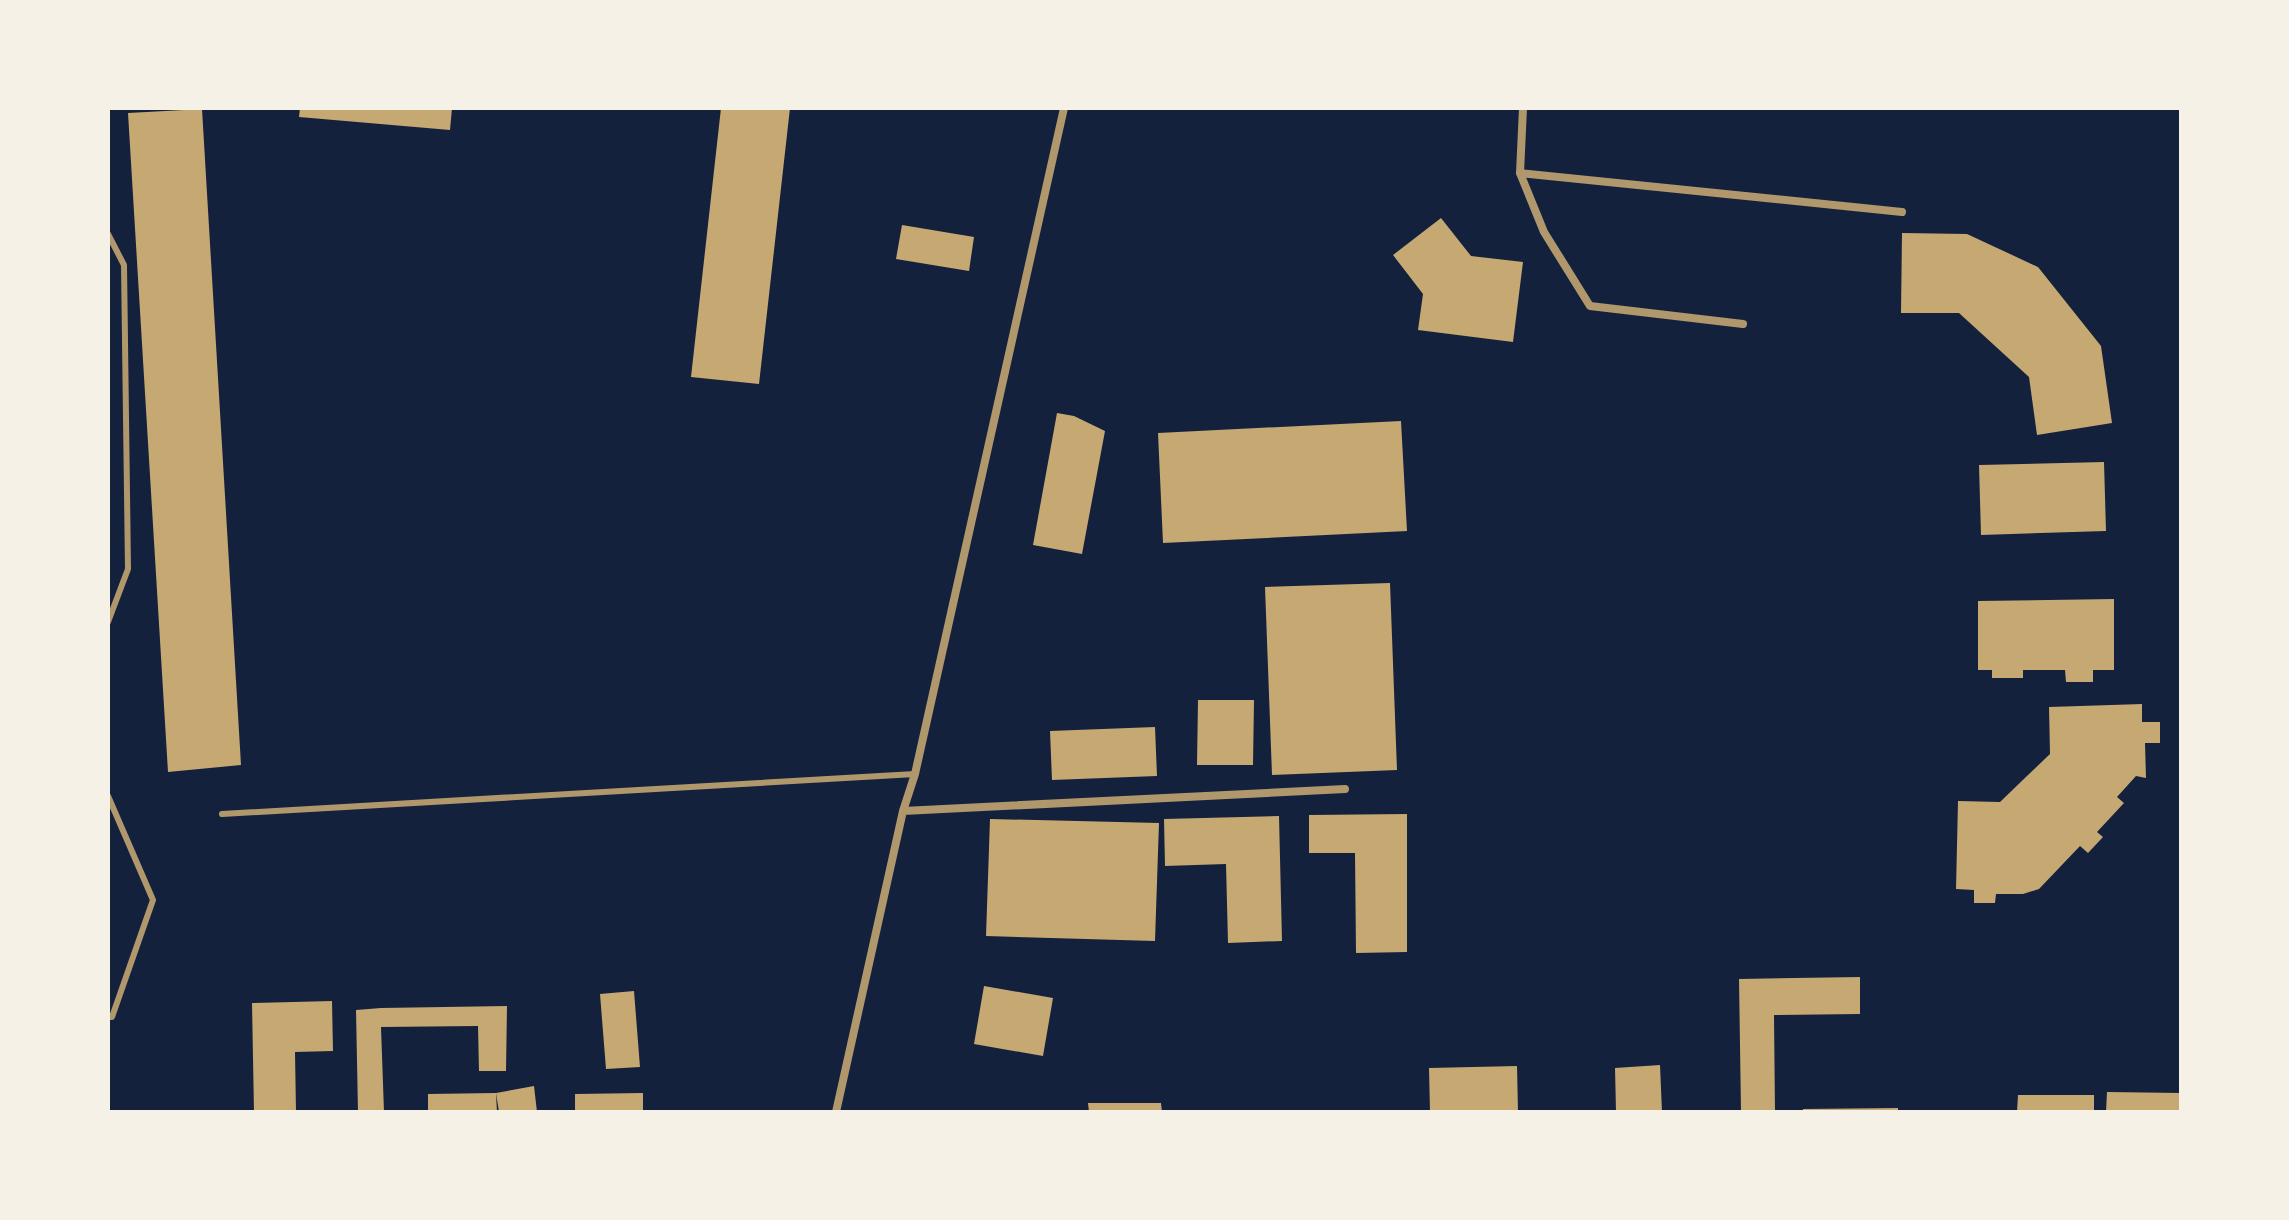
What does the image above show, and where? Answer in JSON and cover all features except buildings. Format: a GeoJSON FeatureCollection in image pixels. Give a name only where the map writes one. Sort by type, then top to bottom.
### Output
{"type":"FeatureCollection","features":[{"type":"Feature","properties":{"kind":"street"},"geometry":{"type":"LineString","coordinates":[[836,1112],[1064,108]]}},
{"type":"Feature","properties":{"kind":"street"},"geometry":{"type":"LineString","coordinates":[[1523,108],[1520,173],[1544,232],[1590,306],[1743,324]]}},
{"type":"Feature","properties":{"kind":"street"},"geometry":{"type":"LineString","coordinates":[[1520,173],[1902,212]]}},
{"type":"Feature","properties":{"kind":"street"},"geometry":{"type":"LineString","coordinates":[[903,811],[1345,789]]}},
{"type":"Feature","properties":{"kind":"lane"},"geometry":{"type":"LineString","coordinates":[[108,234],[124,265],[128,569],[108,622]]}},
{"type":"Feature","properties":{"kind":"lane"},"geometry":{"type":"LineString","coordinates":[[222,814],[915,774]]}},
{"type":"Feature","properties":{"kind":"lane"},"geometry":{"type":"LineString","coordinates":[[108,796],[153,900],[112,1017],[108,1017]]}}]}
